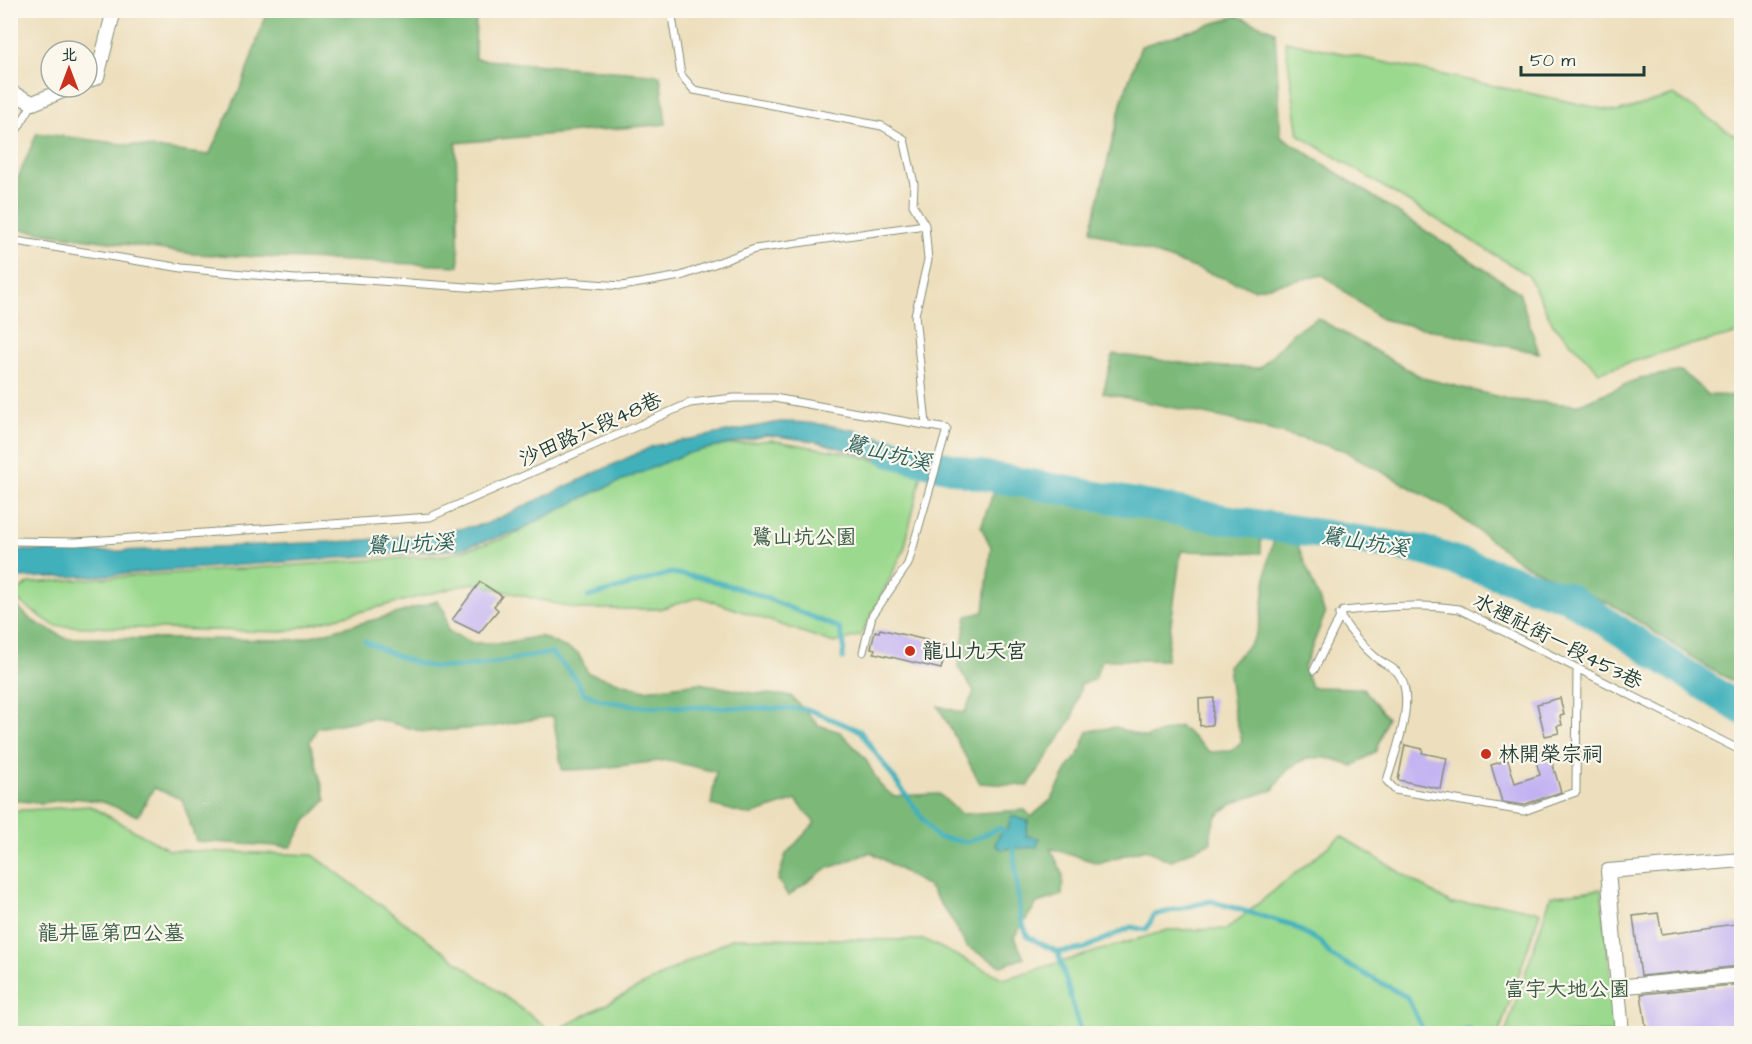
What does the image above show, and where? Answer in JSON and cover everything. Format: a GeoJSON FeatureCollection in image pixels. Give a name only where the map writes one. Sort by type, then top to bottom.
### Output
{"type":"FeatureCollection","features":[{"type":"Feature","properties":{"kind":"street"},"geometry":{"type":"LineString","coordinates":[[99,69],[114,10]]}},
{"type":"Feature","properties":{"kind":"street"},"geometry":{"type":"LineString","coordinates":[[10,92],[33,103],[43,99]]}},
{"type":"Feature","properties":{"kind":"street"},"geometry":{"type":"LineString","coordinates":[[1622,1034],[1616,987],[1608,871],[1742,860]]}},
{"type":"Feature","properties":{"kind":"street"},"geometry":{"type":"LineString","coordinates":[[1616,987],[1742,975]]}},
{"type":"Feature","properties":{"kind":"lane"},"geometry":{"type":"LineString","coordinates":[[671,10],[681,75],[694,90],[882,126],[904,139],[914,184],[914,205],[925,225],[928,260],[915,315],[926,424]]}},
{"type":"Feature","properties":{"kind":"lane"},"geometry":{"type":"LineString","coordinates":[[10,141],[33,103]]}},
{"type":"Feature","properties":{"kind":"lane"},"geometry":{"type":"LineString","coordinates":[[10,240],[182,267],[244,274],[295,279],[338,278],[495,289],[567,282],[622,286],[681,276],[755,249],[925,225]]}},
{"type":"Feature","properties":{"kind":"lane","name":"沙田路六段48巷"},"geometry":{"type":"LineString","coordinates":[[10,542],[76,542],[430,517],[690,403],[734,398],[774,398],[946,429],[909,564],[872,616],[862,652]]}},
{"type":"Feature","properties":{"kind":"lane","name":"水裡社街一段453巷"},"geometry":{"type":"LineString","coordinates":[[1339,615],[1343,611],[1395,605],[1459,609],[1742,751]]}},
{"type":"Feature","properties":{"kind":"lane"},"geometry":{"type":"LineString","coordinates":[[1339,615],[1353,635],[1376,658],[1399,674],[1406,700],[1404,728],[1387,781],[1395,790],[1524,811],[1576,792],[1577,668]]}},
{"type":"Feature","properties":{"kind":"lane"},"geometry":{"type":"LineString","coordinates":[[1314,670],[1339,615]]}},
{"type":"Feature","properties":{"kind":"green space"},"geometry":{"type":"Polygon","coordinates":[[[267,11],[476,11],[475,59],[660,75],[666,124],[456,143],[459,266],[193,254],[11,228],[11,194],[37,133],[209,155],[243,82],[267,11]]]}},
{"type":"Feature","properties":{"kind":"green space"},"geometry":{"type":"Polygon","coordinates":[[[1237,16],[1275,31],[1281,136],[1519,292],[1539,353],[1381,319],[1323,275],[1254,289],[1091,231],[1122,100],[1141,46],[1237,16]]]}},
{"type":"Feature","properties":{"kind":"green space"},"geometry":{"type":"Polygon","coordinates":[[[1285,41],[1617,112],[1674,95],[1741,140],[1741,333],[1677,348],[1599,372],[1553,324],[1528,275],[1299,135],[1285,41]]]}},
{"type":"Feature","properties":{"kind":"green space"},"geometry":{"type":"Polygon","coordinates":[[[1317,318],[1423,378],[1512,400],[1577,405],[1641,378],[1681,371],[1709,395],[1741,396],[1741,685],[1710,669],[1618,608],[1521,563],[1449,509],[1343,450],[1233,420],[1103,393],[1113,354],[1204,366],[1260,368],[1293,333],[1317,318]]]}},
{"type":"Feature","properties":{"kind":"green space","name":"鷺山坑公園"},"geometry":{"type":"Polygon","coordinates":[[[770,440],[847,453],[922,472],[904,550],[861,635],[834,643],[700,597],[659,609],[577,609],[472,583],[282,632],[55,626],[11,596],[29,583],[447,555],[509,537],[589,491],[672,452],[770,440]]]}},
{"type":"Feature","properties":{"kind":"green space"},"geometry":{"type":"Polygon","coordinates":[[[995,488],[1261,536],[1261,553],[1181,551],[1166,660],[1102,660],[1094,680],[1081,684],[1073,717],[1028,786],[980,783],[938,706],[964,713],[974,692],[958,667],[967,616],[984,612],[991,547],[981,527],[995,488]]]}},
{"type":"Feature","properties":{"kind":"green space"},"geometry":{"type":"Polygon","coordinates":[[[1276,536],[1297,543],[1325,614],[1304,667],[1311,687],[1363,688],[1387,718],[1376,751],[1353,766],[1328,758],[1307,759],[1298,763],[1289,769],[1273,790],[1240,801],[1222,812],[1215,820],[1211,842],[1170,861],[1145,849],[1098,863],[1050,848],[1063,874],[1062,895],[1037,903],[1014,937],[1024,958],[1001,966],[966,946],[952,920],[929,887],[871,852],[824,870],[788,896],[778,880],[786,854],[815,823],[796,800],[750,815],[711,805],[716,772],[667,760],[594,769],[562,770],[553,716],[490,727],[424,732],[373,718],[317,728],[310,742],[326,800],[306,821],[291,847],[196,841],[182,799],[154,788],[138,816],[103,802],[75,798],[42,803],[11,800],[10,599],[31,620],[65,638],[296,640],[437,601],[445,612],[448,631],[472,643],[504,643],[540,636],[578,653],[588,673],[645,690],[699,683],[752,693],[791,696],[818,725],[840,732],[865,758],[880,785],[893,796],[939,794],[961,814],[1025,810],[1031,817],[1052,799],[1068,768],[1079,754],[1088,731],[1116,727],[1145,738],[1180,726],[1210,752],[1231,751],[1242,741],[1234,712],[1228,666],[1254,638],[1261,615],[1268,561],[1276,536]]]}},
{"type":"Feature","properties":{"kind":"green space","name":"龍井區第四公墓"},"geometry":{"type":"Polygon","coordinates":[[[90,806],[169,850],[313,855],[553,1032],[733,938],[925,940],[1004,979],[1168,930],[1227,929],[1341,836],[1451,904],[1504,904],[1540,912],[1499,1033],[11,1033],[11,811],[90,806]]]}},
{"type":"Feature","properties":{"kind":"green space","name":"富宇大地公園"},"geometry":{"type":"Polygon","coordinates":[[[1601,889],[1617,1033],[1505,1034],[1551,896],[1601,889]]]}},
{"type":"Feature","properties":{"kind":"water"},"geometry":{"type":"Polygon","coordinates":[[[780,422],[818,424],[859,431],[898,444],[931,463],[883,460],[814,441],[767,435],[685,454],[593,493],[515,532],[459,549],[95,576],[11,578],[11,550],[98,552],[354,541],[430,534],[486,524],[653,446],[780,422]]]}},
{"type":"Feature","properties":{"kind":"water"},"geometry":{"type":"Polygon","coordinates":[[[1012,816],[1028,821],[1026,836],[1039,838],[1037,847],[1001,849],[995,845],[999,835],[1007,830],[1012,816]]]}},
{"type":"Feature","properties":{"kind":"building"},"geometry":{"type":"Polygon","coordinates":[[[480,582],[502,596],[494,606],[498,610],[479,633],[452,620],[480,582]]]}},
{"type":"Feature","properties":{"kind":"building","name":"龍山九天宮"},"geometry":{"type":"Polygon","coordinates":[[[880,629],[947,645],[941,669],[874,653],[875,649],[871,648],[875,631],[879,632],[880,629]]]}},
{"type":"Feature","properties":{"kind":"building"},"geometry":{"type":"Polygon","coordinates":[[[1214,698],[1212,725],[1200,726],[1199,699],[1214,698]]]}},
{"type":"Feature","properties":{"kind":"building"},"geometry":{"type":"Polygon","coordinates":[[[1560,698],[1564,715],[1560,716],[1562,725],[1557,726],[1559,733],[1545,736],[1537,704],[1560,698]]]}},
{"type":"Feature","properties":{"kind":"building"},"geometry":{"type":"Polygon","coordinates":[[[1405,745],[1423,749],[1422,753],[1447,758],[1441,789],[1398,780],[1405,745]]]}},
{"type":"Feature","properties":{"kind":"building"},"geometry":{"type":"Polygon","coordinates":[[[1548,749],[1561,792],[1523,805],[1502,802],[1491,765],[1508,760],[1515,783],[1540,775],[1534,754],[1548,749]]]}},
{"type":"Feature","properties":{"kind":"building"},"geometry":{"type":"Polygon","coordinates":[[[1658,913],[1662,934],[1742,923],[1742,966],[1641,976],[1633,916],[1658,913]]]}},
{"type":"Feature","properties":{"kind":"building"},"geometry":{"type":"Polygon","coordinates":[[[1742,984],[1742,1034],[1681,1034],[1681,1030],[1647,1034],[1641,994],[1742,984]]]}},
{"type":"Feature","properties":{"kind":"waterway","name":"鷺山坑溪"},"geometry":{"type":"LineString","coordinates":[[891,453],[975,474],[1218,518],[1422,550],[1569,598],[1742,710]]}},
{"type":"Feature","properties":{"kind":"waterway"},"geometry":{"type":"LineString","coordinates":[[588,597],[671,573],[703,578],[751,592],[839,628],[844,644],[843,658]]}},
{"type":"Feature","properties":{"kind":"waterway"},"geometry":{"type":"LineString","coordinates":[[365,641],[408,660],[435,667],[479,665],[551,653],[573,675],[584,693],[600,700],[637,706],[807,709],[860,731],[936,837],[967,842],[1000,828],[1007,835]]}},
{"type":"Feature","properties":{"kind":"waterway"},"geometry":{"type":"LineString","coordinates":[[1013,842],[1020,917],[1028,937],[1058,952],[1083,949],[1131,927],[1146,930],[1154,915],[1211,901],[1289,924],[1321,942],[1330,955],[1407,997],[1423,1030],[1434,1034]]}},
{"type":"Feature","properties":{"kind":"waterway"},"geometry":{"type":"LineString","coordinates":[[1058,952],[1081,1034]]}},
{"type":"Feature","properties":{"kind":"waterway"},"geometry":{"type":"LineString","coordinates":[[1452,1034],[1469,1030],[1477,1034]]}},
{"type":"Feature","properties":{"kind":"place","name":"龍山九天宮"},"geometry":{"type":"Point","coordinates":[910,651]}},
{"type":"Feature","properties":{"kind":"place","name":"林開榮宗祠"},"geometry":{"type":"Point","coordinates":[1486,754]}}]}
